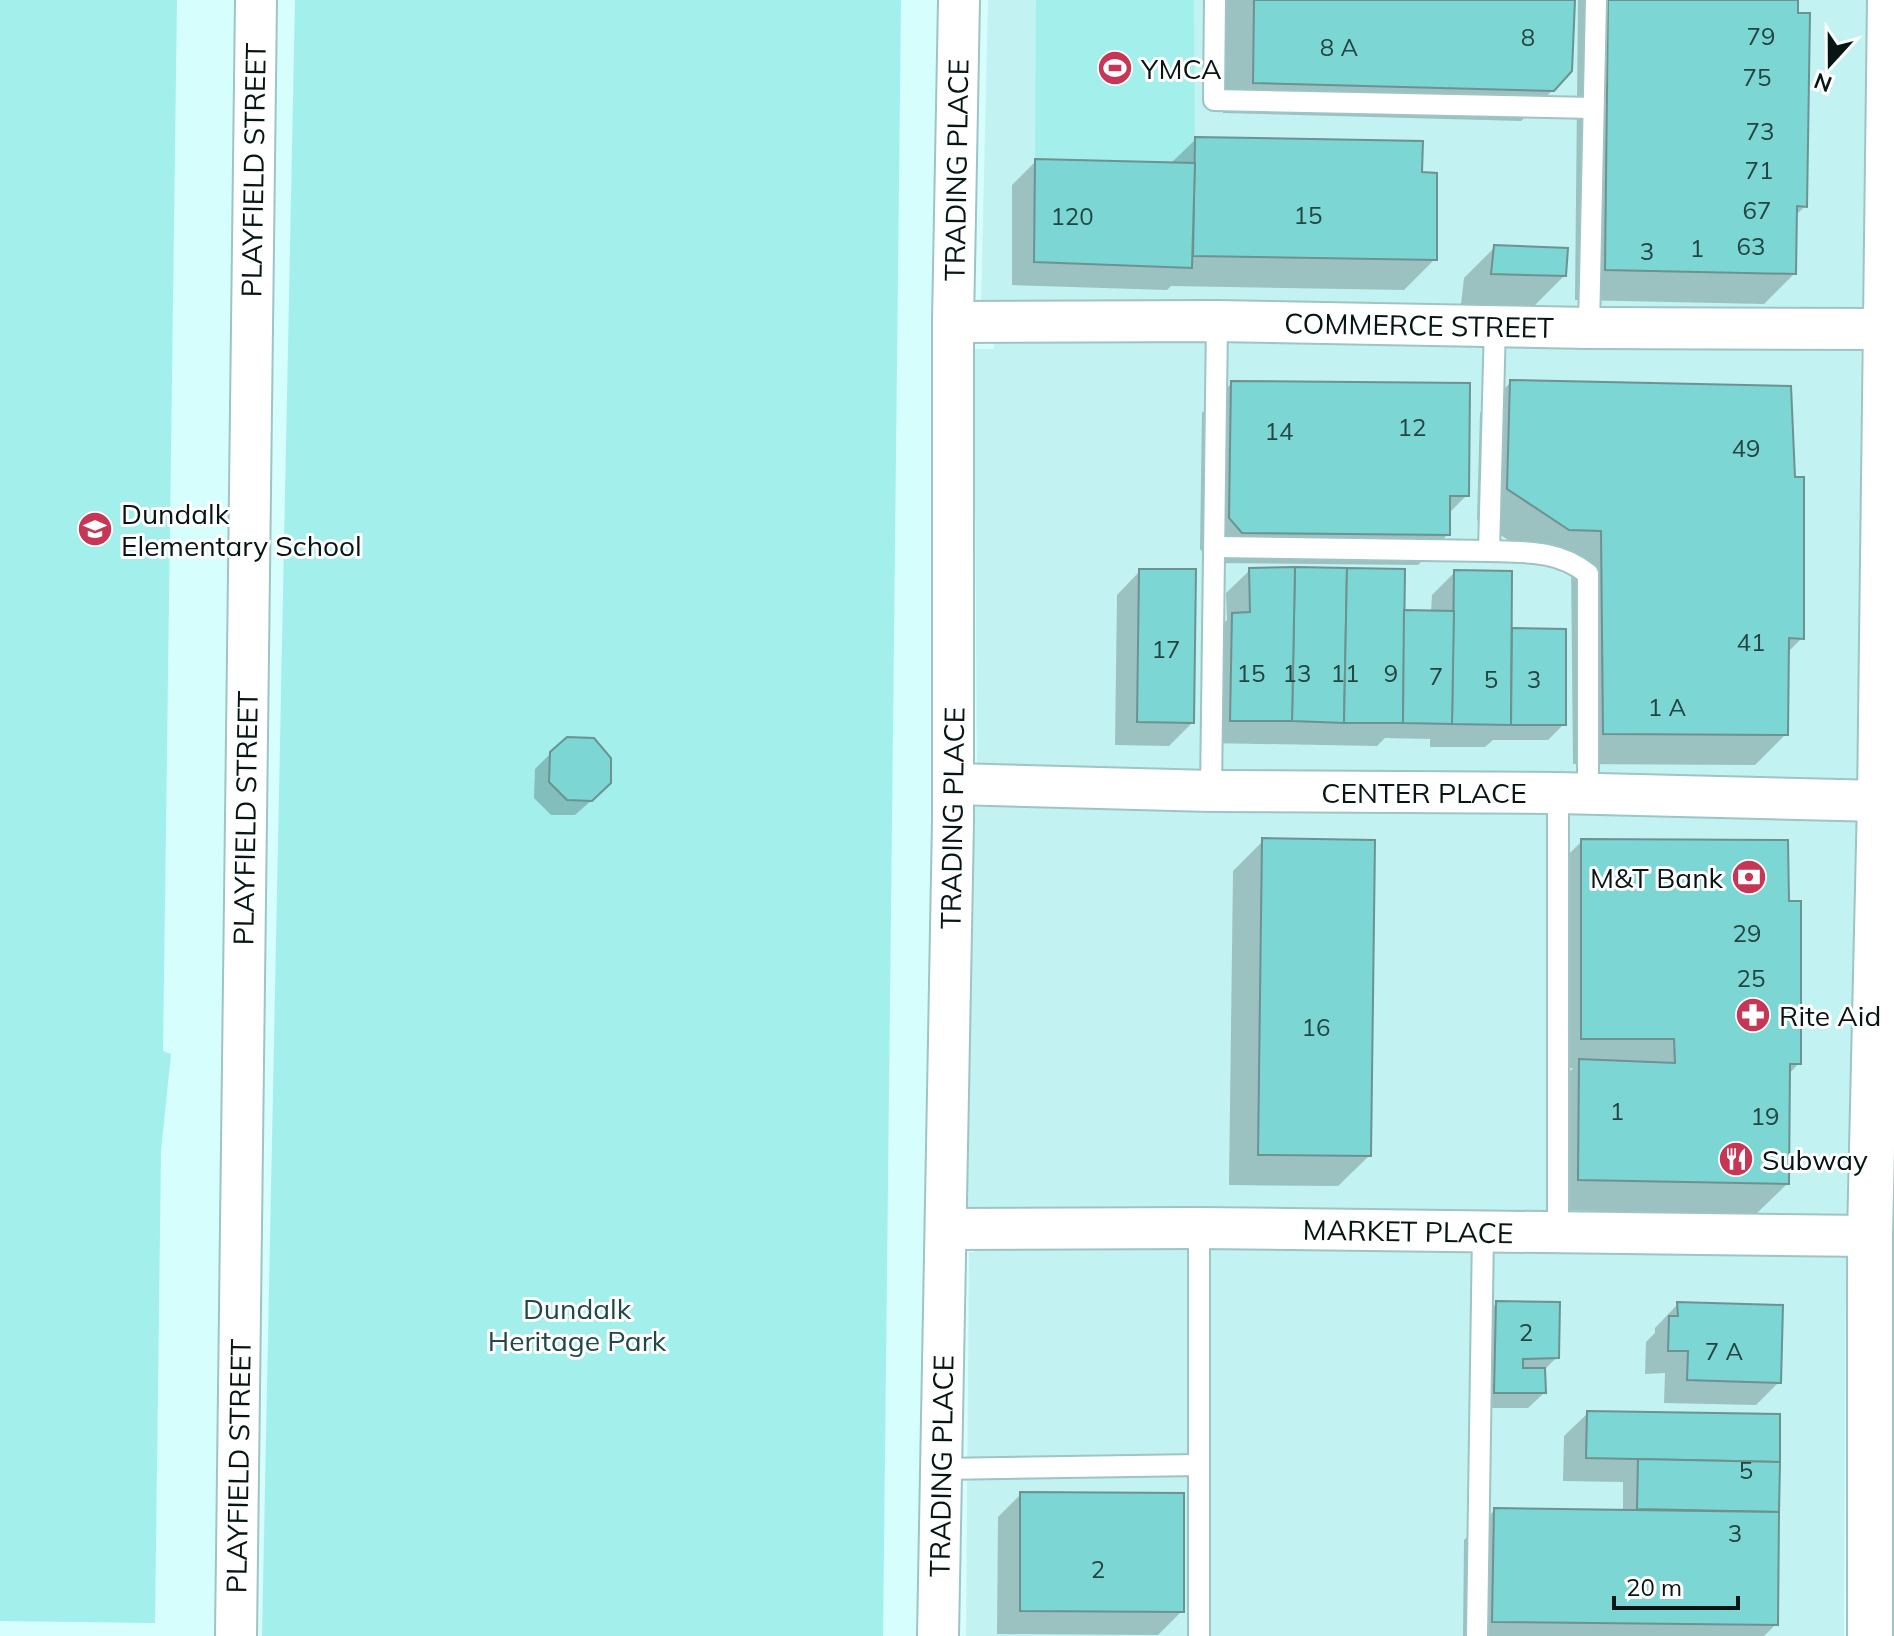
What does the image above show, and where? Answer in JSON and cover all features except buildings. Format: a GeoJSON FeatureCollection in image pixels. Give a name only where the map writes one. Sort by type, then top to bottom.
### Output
{"type":"FeatureCollection","features":[{"type":"Feature","properties":{"kind":"street","name":"PLAYFIELD STREET"},"geometry":{"type":"LineString","coordinates":[[236,1636],[256,0]]}},
{"type":"Feature","properties":{"kind":"street","name":"TRADING PLACE"},"geometry":{"type":"LineString","coordinates":[[938,1636],[954,784],[953,322],[959,0]]}},
{"type":"Feature","properties":{"kind":"street"},"geometry":{"type":"LineString","coordinates":[[1870,1636],[1882,1586],[1870,1236],[1887,801],[1886,329],[1890,0]]}},
{"type":"Feature","properties":{"kind":"street","name":"COMMERCE STREET"},"geometry":{"type":"LineString","coordinates":[[953,322],[1217,321],[1589,328],[1886,329]]}},
{"type":"Feature","properties":{"kind":"street","name":"CENTER PLACE"},"geometry":{"type":"LineString","coordinates":[[954,784],[1887,801]]}},
{"type":"Feature","properties":{"kind":"street","name":"MARKET PLACE"},"geometry":{"type":"LineString","coordinates":[[946,1229],[1199,1228],[1870,1236]]}},
{"type":"Feature","properties":{"kind":"lane"},"geometry":{"type":"LineString","coordinates":[[1215,0],[1214,100],[1592,108]]}},
{"type":"Feature","properties":{"kind":"lane"},"geometry":{"type":"LineString","coordinates":[[1589,328],[1596,0]]}},
{"type":"Feature","properties":{"kind":"lane"},"geometry":{"type":"LineString","coordinates":[[1211,791],[1217,321]]}},
{"type":"Feature","properties":{"kind":"lane"},"geometry":{"type":"LineString","coordinates":[[1489,551],[1495,325]]}},
{"type":"Feature","properties":{"kind":"lane"},"geometry":{"type":"LineString","coordinates":[[1215,547],[1542,552],[1574,562],[1588,574],[1573,794],[1558,1234]]}},
{"type":"Feature","properties":{"kind":"lane"},"geometry":{"type":"LineString","coordinates":[[1199,1228],[1199,1636]]}},
{"type":"Feature","properties":{"kind":"lane"},"geometry":{"type":"LineString","coordinates":[[1477,1636],[1483,1231]]}},
{"type":"Feature","properties":{"kind":"lane"},"geometry":{"type":"LineString","coordinates":[[941,1469],[1199,1465]]}},
{"type":"Feature","properties":{"kind":"shaded area"},"geometry":{"type":"Polygon","coordinates":[[[988,0],[1870,0],[1861,345],[1855,1225],[1846,1253],[1844,1636],[966,1636],[969,1252],[974,1252],[975,1222],[962,1221],[972,807],[984,807],[985,775],[977,774],[974,349],[994,349],[995,307],[981,307],[988,0]]]}},
{"type":"Feature","properties":{"kind":"green space","name":"Dundalk Elementary School"},"geometry":{"type":"Polygon","coordinates":[[[0,0],[177,0],[163,1051],[171,1054],[161,1151],[155,1623],[0,1621],[0,0]]]}},
{"type":"Feature","properties":{"kind":"green space","name":"Dundalk Heritage Park"},"geometry":{"type":"Polygon","coordinates":[[[295,0],[901,0],[883,1636],[262,1636],[295,0]]]}},
{"type":"Feature","properties":{"kind":"green space","name":"YMCA"},"geometry":{"type":"Polygon","coordinates":[[[1036,0],[1194,0],[1195,163],[1035,159],[1036,0]]]}},
{"type":"Feature","properties":{"kind":"place","name":"YMCA"},"geometry":{"type":"Point","coordinates":[1115,68]}},
{"type":"Feature","properties":{"kind":"place","name":"Dundalk Elementary School"},"geometry":{"type":"Point","coordinates":[95,529]}},
{"type":"Feature","properties":{"kind":"place","name":"M&T Bank"},"geometry":{"type":"Point","coordinates":[1749,877]}},
{"type":"Feature","properties":{"kind":"place","name":"Rite Aid"},"geometry":{"type":"Point","coordinates":[1753,1015]}},
{"type":"Feature","properties":{"kind":"place","name":"Subway"},"geometry":{"type":"Point","coordinates":[1736,1159]}}]}
